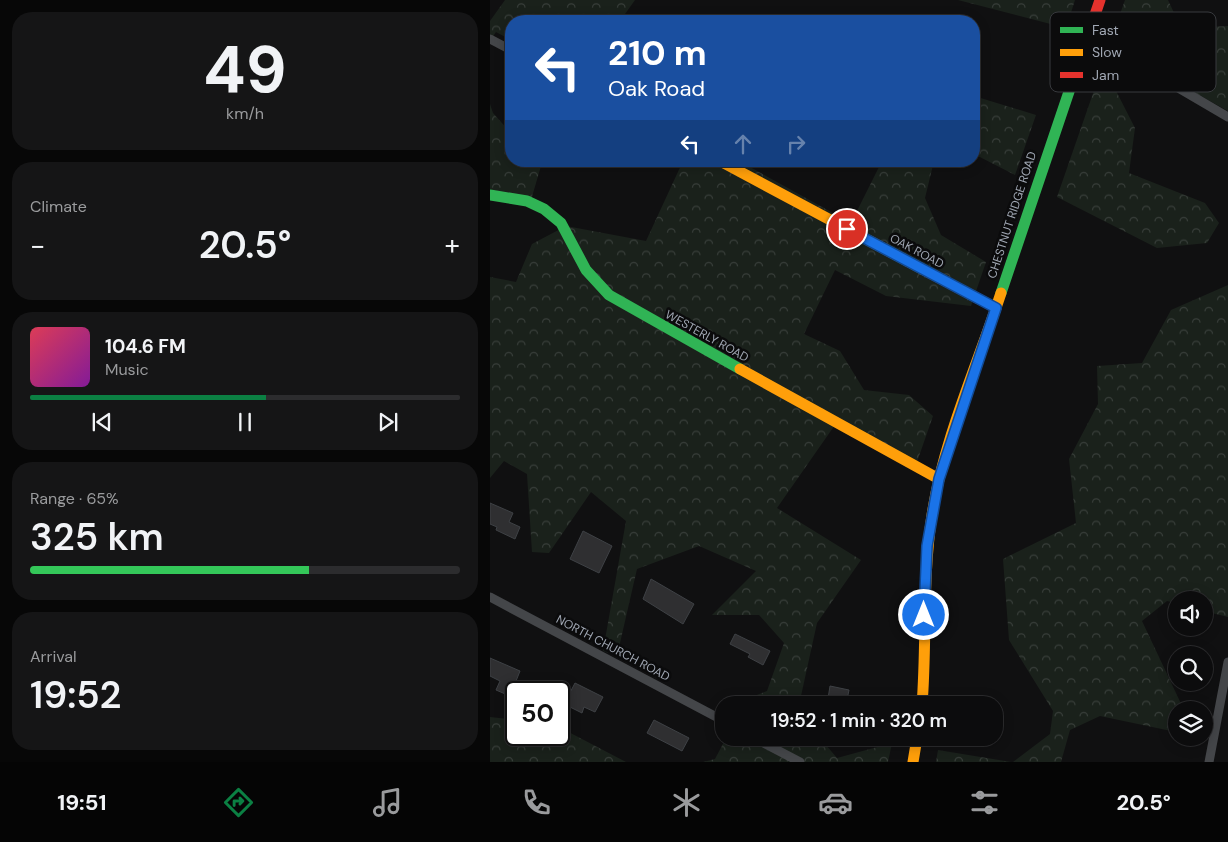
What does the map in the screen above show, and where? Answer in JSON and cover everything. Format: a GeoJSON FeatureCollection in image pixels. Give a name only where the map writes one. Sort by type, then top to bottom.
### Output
{"type":"FeatureCollection","features":[{"type":"Feature","properties":{"kind":"street","name":"CHESTNUT RIDGE ROAD"},"geometry":{"type":"LineString","coordinates":[[1096,12],[1100,0]]}},
{"type":"Feature","properties":{"kind":"street"},"geometry":{"type":"LineString","coordinates":[[490,39],[505,47]]}},
{"type":"Feature","properties":{"kind":"street","name":"CHESTNUT RIDGE ROAD"},"geometry":{"type":"LineString","coordinates":[[923,696],[925,654],[924,580],[927,546],[939,479],[1069,92]]}},
{"type":"Feature","properties":{"kind":"street"},"geometry":{"type":"LineString","coordinates":[[1185,92],[1228,117]]}},
{"type":"Feature","properties":{"kind":"street","name":"OAK ROAD"},"geometry":{"type":"LineString","coordinates":[[731,167],[996,308]]}},
{"type":"Feature","properties":{"kind":"street","name":"WESTERLY ROAD"},"geometry":{"type":"LineString","coordinates":[[490,195],[530,202],[553,215],[570,236],[584,268],[593,280],[618,302],[939,479]]}},
{"type":"Feature","properties":{"kind":"street","name":"NORTH CHURCH ROAD"},"geometry":{"type":"LineString","coordinates":[[490,597],[715,716]]}},
{"type":"Feature","properties":{"kind":"street"},"geometry":{"type":"LineString","coordinates":[[1209,762],[1228,662]]}},
{"type":"Feature","properties":{"kind":"street"},"geometry":{"type":"LineString","coordinates":[[769,746],[800,762]]}},
{"type":"Feature","properties":{"kind":"street"},"geometry":{"type":"LineString","coordinates":[[913,762],[916,746]]}},
{"type":"Feature","properties":{"kind":"green space"},"geometry":{"type":"Polygon","coordinates":[[[505,0],[635,0],[624,15],[505,15],[505,37],[496,32],[490,41],[490,21],[505,0]]]}},
{"type":"Feature","properties":{"kind":"green space"},"geometry":{"type":"Polygon","coordinates":[[[958,0],[1075,0],[1071,12],[1050,12],[1050,24],[958,0]]]}},
{"type":"Feature","properties":{"kind":"green space"},"geometry":{"type":"Polygon","coordinates":[[[1125,0],[1168,0],[1174,12],[1121,12],[1125,0]]]}},
{"type":"Feature","properties":{"kind":"green space"},"geometry":{"type":"Polygon","coordinates":[[[1228,26],[1228,111],[1194,92],[1216,92],[1216,27],[1228,26]]]}},
{"type":"Feature","properties":{"kind":"green space"},"geometry":{"type":"Polygon","coordinates":[[[1093,92],[1117,92],[1135,128],[1129,173],[1205,203],[1219,223],[1207,243],[1157,248],[1057,197],[1093,92]]]}},
{"type":"Feature","properties":{"kind":"green space"},"geometry":{"type":"Polygon","coordinates":[[[980,98],[1036,115],[1015,175],[980,157],[980,98]]]}},
{"type":"Feature","properties":{"kind":"green space"},"geometry":{"type":"Polygon","coordinates":[[[490,104],[493,113],[505,126],[505,167],[541,167],[531,200],[490,189],[490,104]]]}},
{"type":"Feature","properties":{"kind":"green space"},"geometry":{"type":"Polygon","coordinates":[[[680,167],[750,167],[851,223],[879,167],[933,167],[925,198],[941,235],[986,262],[971,306],[886,296],[835,270],[804,334],[840,351],[864,390],[909,395],[933,416],[917,462],[837,422],[777,508],[861,560],[817,623],[801,696],[754,696],[767,691],[784,643],[759,615],[712,615],[756,571],[699,546],[637,569],[617,656],[603,651],[626,521],[591,492],[549,553],[532,552],[527,474],[504,461],[490,478],[490,277],[516,282],[532,244],[566,226],[646,241],[680,167]]]}},
{"type":"Feature","properties":{"kind":"green space"},"geometry":{"type":"Polygon","coordinates":[[[1228,285],[1228,617],[1213,613],[1213,591],[1168,591],[1168,601],[1142,621],[1168,676],[1168,691],[1175,691],[1180,701],[1168,701],[1168,730],[1100,716],[1070,730],[1061,762],[1013,762],[1050,734],[1053,711],[1009,640],[1003,559],[1076,523],[1069,459],[1098,404],[1097,366],[1142,363],[1171,310],[1228,285]]]}},
{"type":"Feature","properties":{"kind":"green space"},"geometry":{"type":"Polygon","coordinates":[[[490,717],[505,719],[505,746],[570,746],[570,733],[626,762],[490,762],[490,717]]]}},
{"type":"Feature","properties":{"kind":"green space"},"geometry":{"type":"Polygon","coordinates":[[[722,746],[827,746],[837,758],[881,746],[891,746],[888,762],[703,762],[715,759],[722,746]]]}},
{"type":"Feature","properties":{"kind":"green space"},"geometry":{"type":"Polygon","coordinates":[[[938,750],[1011,762],[936,762],[938,750]]]}},
{"type":"Feature","properties":{"kind":"building"},"geometry":{"type":"Polygon","coordinates":[[[490,503],[513,513],[509,522],[520,527],[515,539],[496,530],[497,527],[490,524],[490,503]]]}},
{"type":"Feature","properties":{"kind":"building"},"geometry":{"type":"Polygon","coordinates":[[[583,531],[612,546],[599,573],[570,559],[583,531]]]}},
{"type":"Feature","properties":{"kind":"building"},"geometry":{"type":"Polygon","coordinates":[[[651,579],[694,604],[683,624],[643,599],[651,579]]]}},
{"type":"Feature","properties":{"kind":"building"},"geometry":{"type":"Polygon","coordinates":[[[735,634],[770,651],[763,665],[748,657],[750,654],[730,644],[735,634]]]}},
{"type":"Feature","properties":{"kind":"building"},"geometry":{"type":"Polygon","coordinates":[[[490,658],[520,671],[516,681],[505,681],[505,694],[496,690],[500,681],[490,676],[490,658]]]}},
{"type":"Feature","properties":{"kind":"building"},"geometry":{"type":"Polygon","coordinates":[[[575,683],[603,697],[595,712],[584,707],[582,713],[570,707],[570,693],[575,683]]]}},
{"type":"Feature","properties":{"kind":"building"},"geometry":{"type":"Polygon","coordinates":[[[830,686],[849,690],[848,696],[828,696],[830,686]]]}},
{"type":"Feature","properties":{"kind":"building"},"geometry":{"type":"Polygon","coordinates":[[[654,720],[689,738],[682,751],[647,733],[654,720]]]}},
{"type":"Feature","properties":{"kind":"traffic: fast"},"geometry":{"type":"LineString","coordinates":[[1001,293],[1069,92]]}},
{"type":"Feature","properties":{"kind":"traffic: fast"},"geometry":{"type":"LineString","coordinates":[[490,195],[527,201],[544,209],[561,223],[586,270],[609,295],[740,369]]}},
{"type":"Feature","properties":{"kind":"traffic: slow"},"geometry":{"type":"LineString","coordinates":[[731,167],[924,270]]}},
{"type":"Feature","properties":{"kind":"traffic: slow"},"geometry":{"type":"LineString","coordinates":[[922,696],[927,562],[937,486],[962,402],[1001,293]]}},
{"type":"Feature","properties":{"kind":"traffic: slow"},"geometry":{"type":"LineString","coordinates":[[740,369],[939,479]]}},
{"type":"Feature","properties":{"kind":"traffic: slow"},"geometry":{"type":"LineString","coordinates":[[913,762],[916,746]]}},
{"type":"Feature","properties":{"kind":"traffic: jam"},"geometry":{"type":"LineString","coordinates":[[1096,12],[1100,0]]}},
{"type":"Feature","properties":{"kind":"traffic: jam"},"geometry":{"type":"LineString","coordinates":[[924,270],[996,308]]}},
{"type":"Feature","properties":{"kind":"route"},"geometry":{"type":"LineString","coordinates":[[847,229],[996,308],[962,405],[939,479],[927,546],[924,580],[924,615]]}}]}
